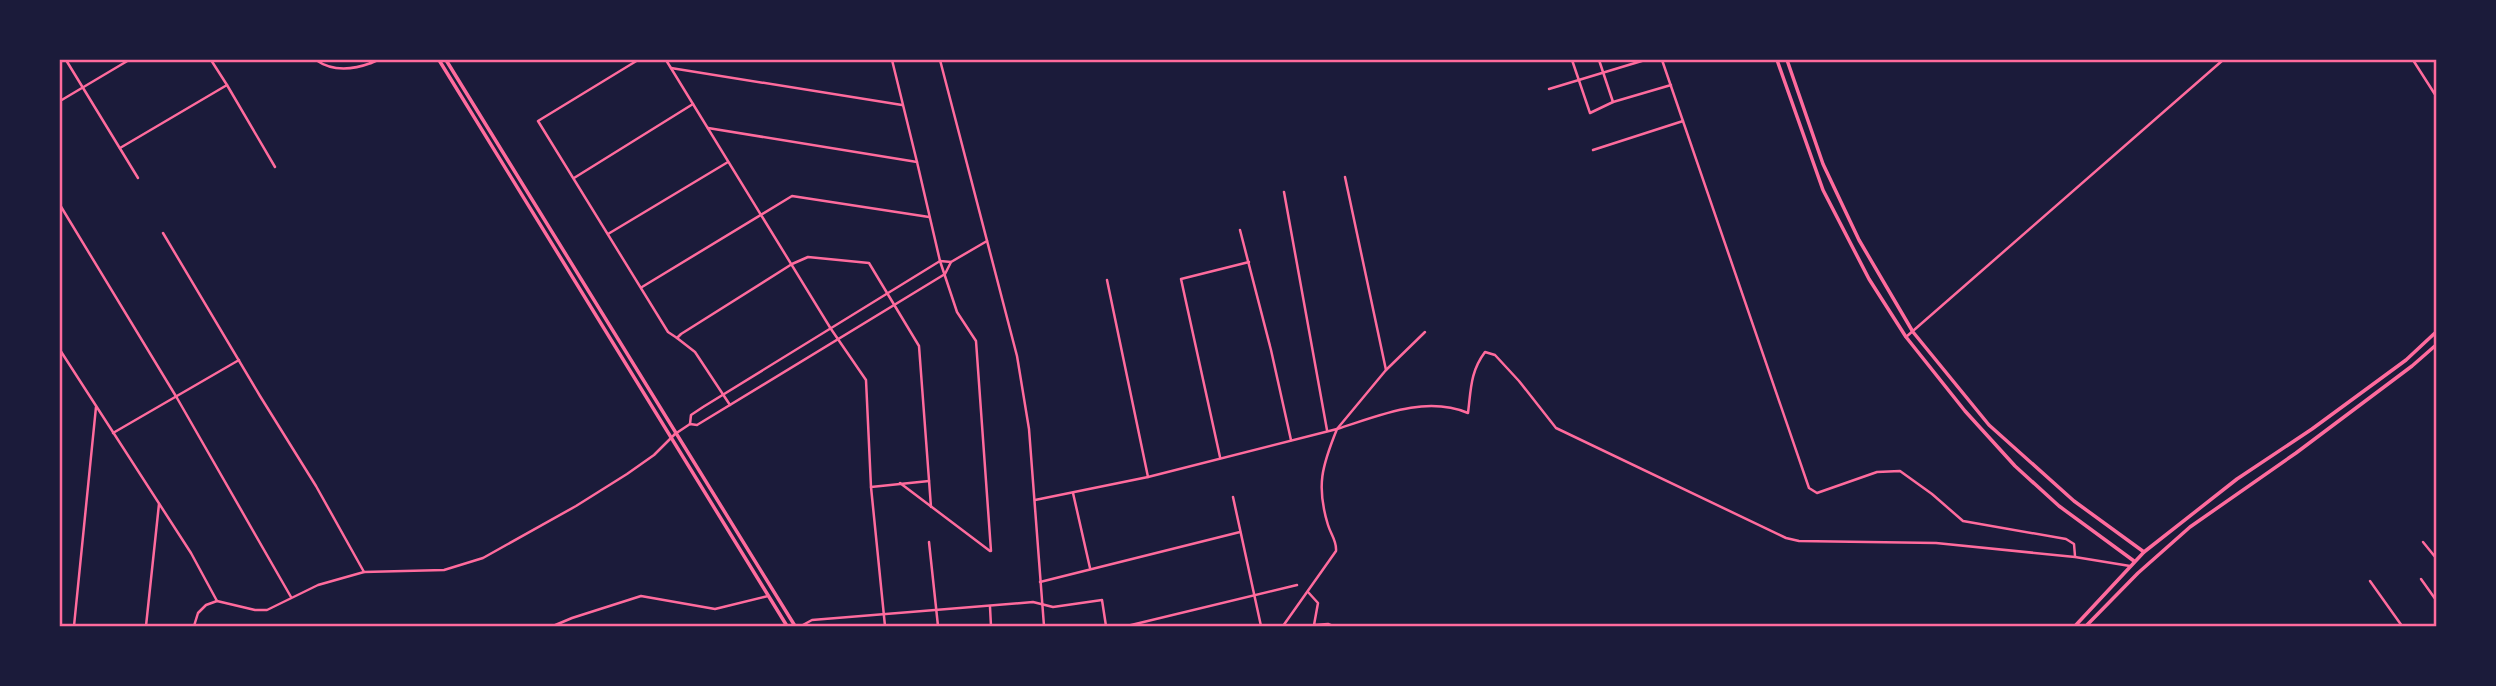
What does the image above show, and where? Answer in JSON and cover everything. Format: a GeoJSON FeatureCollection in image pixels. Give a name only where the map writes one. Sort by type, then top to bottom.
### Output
{"type":"FeatureCollection","features":[{"type":"Feature","properties":{"kind":"main road"},"geometry":{"type":"LineString","coordinates":[[439,60],[795,626]]}},
{"type":"Feature","properties":{"kind":"main road"},"geometry":{"type":"LineString","coordinates":[[446,60],[673,435],[720,519],[787,626]]}},
{"type":"Feature","properties":{"kind":"main road"},"geometry":{"type":"LineString","coordinates":[[1777,60],[1823,190],[1869,279],[1906,337],[1965,411],[2015,466],[2059,506],[2134,561]]}},
{"type":"Feature","properties":{"kind":"main road"},"geometry":{"type":"LineString","coordinates":[[1787,60],[1823,164],[1859,240],[1913,332],[1989,425],[2074,500],[2144,552]]}},
{"type":"Feature","properties":{"kind":"main road"},"geometry":{"type":"LineString","coordinates":[[2074,626],[2144,552],[2237,479],[2312,429],[2406,360],[2437,332]]}},
{"type":"Feature","properties":{"kind":"main road"},"geometry":{"type":"LineString","coordinates":[[2086,626],[2138,573],[2190,527],[2318,437],[2437,345]]}},
{"type":"Feature","properties":{"kind":"main road"},"geometry":{"type":"LineString","coordinates":[[2312,429],[2318,437]]}},
{"type":"Feature","properties":{"kind":"main road"},"geometry":{"type":"LineString","coordinates":[[720,519],[725,514]]}},
{"type":"Feature","properties":{"kind":"street"},"geometry":{"type":"LineString","coordinates":[[66,60],[138,178]]}},
{"type":"Feature","properties":{"kind":"street"},"geometry":{"type":"LineString","coordinates":[[60,101],[129,60]]}},
{"type":"Feature","properties":{"kind":"street"},"geometry":{"type":"LineString","coordinates":[[211,60],[275,167]]}},
{"type":"Feature","properties":{"kind":"street"},"geometry":{"type":"LineString","coordinates":[[316,60],[337,69],[353,69],[378,60]]}},
{"type":"Feature","properties":{"kind":"street"},"geometry":{"type":"LineString","coordinates":[[638,60],[538,121],[667,332],[695,352],[730,405]]}},
{"type":"Feature","properties":{"kind":"street"},"geometry":{"type":"LineString","coordinates":[[666,60],[831,329],[866,380],[871,487],[885,626]]}},
{"type":"Feature","properties":{"kind":"street"},"geometry":{"type":"LineString","coordinates":[[892,60],[940,261],[957,312],[976,341],[991,551],[900,483]]}},
{"type":"Feature","properties":{"kind":"street"},"geometry":{"type":"LineString","coordinates":[[940,60],[1017,356],[1029,429],[1044,626]]}},
{"type":"Feature","properties":{"kind":"street"},"geometry":{"type":"LineString","coordinates":[[1572,60],[1590,113],[1613,102],[1671,85]]}},
{"type":"Feature","properties":{"kind":"street"},"geometry":{"type":"LineString","coordinates":[[1599,60],[1613,102]]}},
{"type":"Feature","properties":{"kind":"street"},"geometry":{"type":"LineString","coordinates":[[1549,89],[1645,60]]}},
{"type":"Feature","properties":{"kind":"street"},"geometry":{"type":"LineString","coordinates":[[1662,60],[1809,488],[1817,493],[1877,472],[1900,471],[1963,521],[2066,539],[2074,544],[2076,557]]}},
{"type":"Feature","properties":{"kind":"street"},"geometry":{"type":"LineString","coordinates":[[1906,337],[2223,60]]}},
{"type":"Feature","properties":{"kind":"street"},"geometry":{"type":"LineString","coordinates":[[2413,60],[2437,96]]}},
{"type":"Feature","properties":{"kind":"street"},"geometry":{"type":"LineString","coordinates":[[671,68],[902,106]]}},
{"type":"Feature","properties":{"kind":"street"},"geometry":{"type":"LineString","coordinates":[[120,148],[226,85]]}},
{"type":"Feature","properties":{"kind":"street"},"geometry":{"type":"LineString","coordinates":[[574,179],[693,104]]}},
{"type":"Feature","properties":{"kind":"street"},"geometry":{"type":"LineString","coordinates":[[1593,150],[1683,121]]}},
{"type":"Feature","properties":{"kind":"street"},"geometry":{"type":"LineString","coordinates":[[708,128],[917,162]]}},
{"type":"Feature","properties":{"kind":"street"},"geometry":{"type":"LineString","coordinates":[[607,234],[728,162]]}},
{"type":"Feature","properties":{"kind":"street"},"geometry":{"type":"LineString","coordinates":[[1345,177],[1386,370]]}},
{"type":"Feature","properties":{"kind":"street"},"geometry":{"type":"LineString","coordinates":[[1284,192],[1327,430]]}},
{"type":"Feature","properties":{"kind":"street"},"geometry":{"type":"LineString","coordinates":[[640,288],[792,195],[929,217]]}},
{"type":"Feature","properties":{"kind":"street"},"geometry":{"type":"LineString","coordinates":[[60,205],[177,398],[291,597]]}},
{"type":"Feature","properties":{"kind":"street"},"geometry":{"type":"LineString","coordinates":[[1240,230],[1291,440]]}},
{"type":"Feature","properties":{"kind":"street"},"geometry":{"type":"LineString","coordinates":[[163,233],[316,486],[364,572]]}},
{"type":"Feature","properties":{"kind":"street"},"geometry":{"type":"LineString","coordinates":[[194,626],[198,613],[206,605],[217,601],[255,610],[267,610],[318,585],[364,572],[444,570],[483,558],[627,474],[690,424],[698,425],[945,274],[951,262],[987,241]]}},
{"type":"Feature","properties":{"kind":"street"},"geometry":{"type":"LineString","coordinates":[[677,338],[792,264],[808,257],[869,263],[919,346],[931,507]]}},
{"type":"Feature","properties":{"kind":"street"},"geometry":{"type":"LineString","coordinates":[[690,424],[691,415],[723,395],[940,261],[951,262]]}},
{"type":"Feature","properties":{"kind":"street"},"geometry":{"type":"LineString","coordinates":[[1220,457],[1181,279],[1249,262]]}},
{"type":"Feature","properties":{"kind":"street"},"geometry":{"type":"LineString","coordinates":[[1107,280],[1148,477]]}},
{"type":"Feature","properties":{"kind":"street"},"geometry":{"type":"LineString","coordinates":[[1283,626],[1336,551],[1337,544],[1329,528],[1320,492],[1325,459],[1337,429],[1386,370],[1425,332]]}},
{"type":"Feature","properties":{"kind":"street"},"geometry":{"type":"LineString","coordinates":[[60,350],[203,572],[217,601]]}},
{"type":"Feature","properties":{"kind":"street"},"geometry":{"type":"LineString","coordinates":[[1035,500],[1148,477],[1413,407],[1468,413],[1470,380],[1485,352],[1491,353],[1519,381],[1556,428],[1786,537],[1799,541],[1936,542],[2076,557],[2130,566]]}},
{"type":"Feature","properties":{"kind":"street"},"geometry":{"type":"LineString","coordinates":[[113,433],[239,360]]}},
{"type":"Feature","properties":{"kind":"street"},"geometry":{"type":"LineString","coordinates":[[74,626],[96,407]]}},
{"type":"Feature","properties":{"kind":"street"},"geometry":{"type":"LineString","coordinates":[[871,487],[929,481]]}},
{"type":"Feature","properties":{"kind":"street"},"geometry":{"type":"LineString","coordinates":[[1073,493],[1090,568]]}},
{"type":"Feature","properties":{"kind":"street"},"geometry":{"type":"LineString","coordinates":[[1233,497],[1261,626]]}},
{"type":"Feature","properties":{"kind":"street"},"geometry":{"type":"LineString","coordinates":[[146,626],[159,504]]}},
{"type":"Feature","properties":{"kind":"street"},"geometry":{"type":"LineString","coordinates":[[1040,582],[1240,532]]}},
{"type":"Feature","properties":{"kind":"street"},"geometry":{"type":"LineString","coordinates":[[929,542],[938,626]]}},
{"type":"Feature","properties":{"kind":"street"},"geometry":{"type":"LineString","coordinates":[[2423,542],[2437,558]]}},
{"type":"Feature","properties":{"kind":"street"},"geometry":{"type":"LineString","coordinates":[[2421,579],[2437,600]]}},
{"type":"Feature","properties":{"kind":"street"},"geometry":{"type":"LineString","coordinates":[[2370,581],[2402,626]]}},
{"type":"Feature","properties":{"kind":"street"},"geometry":{"type":"LineString","coordinates":[[1128,626],[1297,585]]}},
{"type":"Feature","properties":{"kind":"street"},"geometry":{"type":"LineString","coordinates":[[1308,592],[1318,603],[1314,625],[1333,626]]}},
{"type":"Feature","properties":{"kind":"street"},"geometry":{"type":"LineString","coordinates":[[554,626],[641,597],[715,609],[768,596]]}},
{"type":"Feature","properties":{"kind":"street"},"geometry":{"type":"LineString","coordinates":[[801,626],[813,620],[1033,602],[1053,607],[1101,600],[1106,626]]}},
{"type":"Feature","properties":{"kind":"street"},"geometry":{"type":"LineString","coordinates":[[990,607],[991,626]]}}]}
